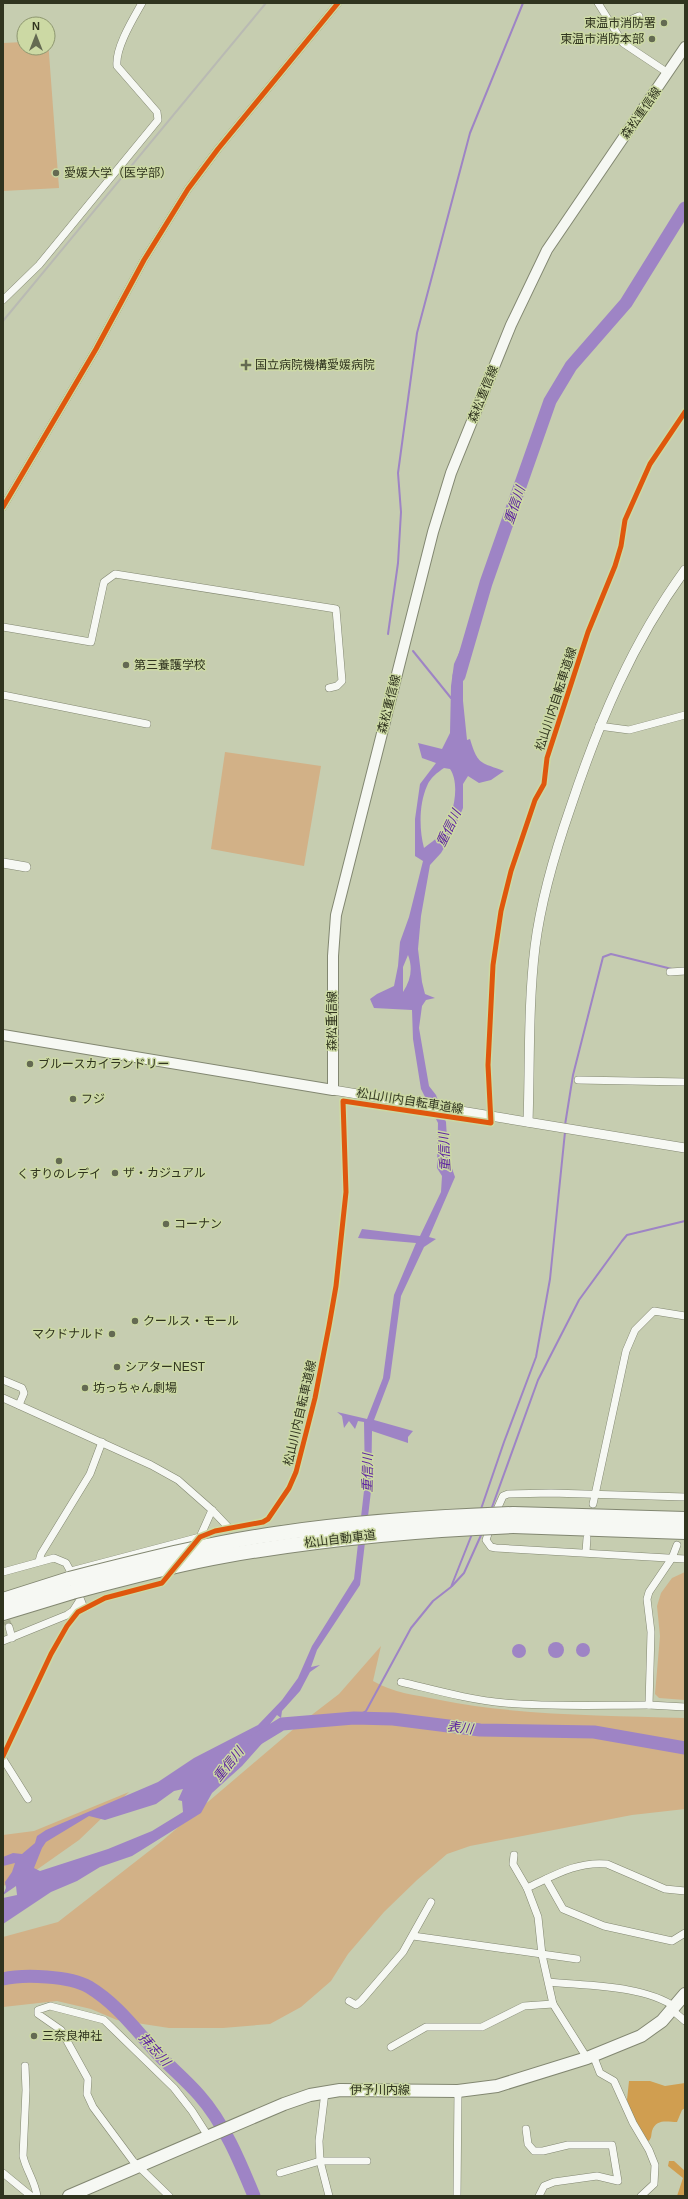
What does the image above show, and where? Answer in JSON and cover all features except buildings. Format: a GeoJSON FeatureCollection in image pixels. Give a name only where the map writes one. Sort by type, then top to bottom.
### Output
{"type":"FeatureCollection","features":[{"type":"Feature","properties":{"kind":"highway","name":"松山自動車道"},"geometry":{"type":"LineString","coordinates":[[3,1600],[275,1547],[513,1520],[685,1519]]}},
{"type":"Feature","properties":{"kind":"highway","name":"松山自動車道"},"geometry":{"type":"LineString","coordinates":[[513,1520],[685,1532]]}},
{"type":"Feature","properties":{"kind":"highway","name":"松山自動車道"},"geometry":{"type":"LineString","coordinates":[[3,1613],[73,1586]]}},
{"type":"Feature","properties":{"kind":"main road","name":"森松重信線"},"geometry":{"type":"LineString","coordinates":[[333,1090],[333,956],[336,915],[431,539],[451,473],[511,325],[547,250],[684,49]]}},
{"type":"Feature","properties":{"kind":"main road"},"geometry":{"type":"LineString","coordinates":[[3,1035],[333,1090]]}},
{"type":"Feature","properties":{"kind":"main road","name":"伊予川内線"},"geometry":{"type":"LineString","coordinates":[[69,2196],[284,2104],[325,2092],[353,2089],[458,2091],[497,2086],[590,2057],[645,2034],[673,2009],[685,1994]]}},
{"type":"Feature","properties":{"kind":"street"},"geometry":{"type":"LineString","coordinates":[[3,300],[39,264],[158,120],[157,112],[117,66],[116,60],[126,32],[142,3]]}},
{"type":"Feature","properties":{"kind":"street"},"geometry":{"type":"LineString","coordinates":[[3,507],[96,349],[144,260],[188,189],[218,149],[338,3]]}},
{"type":"Feature","properties":{"kind":"street"},"geometry":{"type":"LineString","coordinates":[[598,3],[628,47],[668,73]]}},
{"type":"Feature","properties":{"kind":"street"},"geometry":{"type":"LineString","coordinates":[[610,22],[630,20],[639,16]]}},
{"type":"Feature","properties":{"kind":"street"},"geometry":{"type":"LineString","coordinates":[[528,1122],[530,1021],[535,946],[548,878],[558,843],[599,726],[633,653],[654,616],[685,570]]}},
{"type":"Feature","properties":{"kind":"street"},"geometry":{"type":"LineString","coordinates":[[3,627],[91,642],[104,582],[114,574],[336,609],[342,681],[337,686],[329,688]]}},
{"type":"Feature","properties":{"kind":"street"},"geometry":{"type":"LineString","coordinates":[[3,695],[147,724]]}},
{"type":"Feature","properties":{"kind":"street"},"geometry":{"type":"LineString","coordinates":[[599,726],[629,730],[685,715]]}},
{"type":"Feature","properties":{"kind":"street"},"geometry":{"type":"LineString","coordinates":[[3,863],[26,867]]}},
{"type":"Feature","properties":{"kind":"street"},"geometry":{"type":"LineString","coordinates":[[670,972],[685,971]]}},
{"type":"Feature","properties":{"kind":"street"},"geometry":{"type":"LineString","coordinates":[[578,1080],[685,1082]]}},
{"type":"Feature","properties":{"kind":"street"},"geometry":{"type":"LineString","coordinates":[[333,1090],[685,1148]]}},
{"type":"Feature","properties":{"kind":"street"},"geometry":{"type":"LineString","coordinates":[[593,1504],[618,1384],[630,1340],[640,1324],[654,1311],[685,1316]]}},
{"type":"Feature","properties":{"kind":"street"},"geometry":{"type":"LineString","coordinates":[[3,1380],[22,1388],[24,1393],[19,1405]]}},
{"type":"Feature","properties":{"kind":"street"},"geometry":{"type":"LineString","coordinates":[[3,1398],[102,1442],[151,1465],[178,1480],[212,1510],[229,1528]]}},
{"type":"Feature","properties":{"kind":"street"},"geometry":{"type":"LineString","coordinates":[[39,1561],[41,1554],[90,1474],[102,1442]]}},
{"type":"Feature","properties":{"kind":"street"},"geometry":{"type":"LineString","coordinates":[[685,1497],[596,1494],[508,1494],[503,1496],[497,1508],[486,1540],[491,1547],[496,1548],[685,1558]]}},
{"type":"Feature","properties":{"kind":"street"},"geometry":{"type":"LineString","coordinates":[[73,1586],[200,1537],[212,1510]]}},
{"type":"Feature","properties":{"kind":"street"},"geometry":{"type":"LineString","coordinates":[[586,1552],[587,1538]]}},
{"type":"Feature","properties":{"kind":"street"},"geometry":{"type":"LineString","coordinates":[[649,1705],[650,1632],[647,1599],[652,1587],[672,1558],[677,1545]]}},
{"type":"Feature","properties":{"kind":"street"},"geometry":{"type":"LineString","coordinates":[[3,1572],[54,1558],[66,1563],[73,1586],[84,1608]]}},
{"type":"Feature","properties":{"kind":"street"},"geometry":{"type":"LineString","coordinates":[[3,1641],[67,1615],[73,1611],[73,1586]]}},
{"type":"Feature","properties":{"kind":"street"},"geometry":{"type":"LineString","coordinates":[[9,1627],[12,1638]]}},
{"type":"Feature","properties":{"kind":"street"},"geometry":{"type":"LineString","coordinates":[[401,1682],[456,1695],[505,1703],[685,1707]]}},
{"type":"Feature","properties":{"kind":"street"},"geometry":{"type":"LineString","coordinates":[[3,1759],[28,1799]]}},
{"type":"Feature","properties":{"kind":"street"},"geometry":{"type":"LineString","coordinates":[[514,1855],[513,1864],[527,1888],[538,1917],[542,1955],[553,2004],[600,2073],[609,2076],[614,2082],[633,2123],[652,2158],[654,2184],[641,2196]]}},
{"type":"Feature","properties":{"kind":"street"},"geometry":{"type":"LineString","coordinates":[[527,1888],[573,1868],[607,1864],[665,1889],[685,1891]]}},
{"type":"Feature","properties":{"kind":"street"},"geometry":{"type":"LineString","coordinates":[[546,1879],[563,1909],[604,1926],[672,1941],[685,1933]]}},
{"type":"Feature","properties":{"kind":"street"},"geometry":{"type":"LineString","coordinates":[[349,2002],[356,2005],[361,2002],[403,1952],[431,1902]]}},
{"type":"Feature","properties":{"kind":"street"},"geometry":{"type":"LineString","coordinates":[[413,1936],[577,1959]]}},
{"type":"Feature","properties":{"kind":"street"},"geometry":{"type":"LineString","coordinates":[[549,1982],[632,1991],[664,1999],[685,2021]]}},
{"type":"Feature","properties":{"kind":"street"},"geometry":{"type":"LineString","coordinates":[[391,2048],[426,2027],[482,2027],[524,2006],[553,2004]]}},
{"type":"Feature","properties":{"kind":"street"},"geometry":{"type":"LineString","coordinates":[[169,2196],[133,2161],[93,2107],[87,2094],[88,2079],[61,2030],[38,2014],[38,2010],[50,2006],[104,2020],[174,2088],[210,2136]]}},
{"type":"Feature","properties":{"kind":"street"},"geometry":{"type":"LineString","coordinates":[[25,2066],[26,2090],[23,2156],[24,2163],[33,2179],[37,2196]]}},
{"type":"Feature","properties":{"kind":"street"},"geometry":{"type":"LineString","coordinates":[[457,2196],[458,2091]]}},
{"type":"Feature","properties":{"kind":"street"},"geometry":{"type":"LineString","coordinates":[[325,2092],[319,2130],[320,2161],[329,2196]]}},
{"type":"Feature","properties":{"kind":"street"},"geometry":{"type":"LineString","coordinates":[[526,2129],[528,2144],[534,2151],[543,2151],[568,2145],[612,2145],[618,2181],[597,2176],[554,2182],[544,2186],[539,2196]]}},
{"type":"Feature","properties":{"kind":"street"},"geometry":{"type":"LineString","coordinates":[[280,2173],[320,2161],[367,2161]]}},
{"type":"Feature","properties":{"kind":"street"},"geometry":{"type":"LineString","coordinates":[[3,2173],[31,2196]]}},
{"type":"Feature","properties":{"kind":"shaded area"},"geometry":{"type":"Polygon","coordinates":[[[16,42],[16,56],[49,56],[59,188],[3,191],[3,43],[16,42]]]}},
{"type":"Feature","properties":{"kind":"shaded area"},"geometry":{"type":"Polygon","coordinates":[[[225,752],[321,766],[304,866],[211,849],[225,752]]]}},
{"type":"Feature","properties":{"kind":"shaded area"},"geometry":{"type":"Polygon","coordinates":[[[685,1572],[685,1700],[659,1698],[655,1694],[660,1636],[657,1606],[661,1593],[672,1578],[685,1572]]]}},
{"type":"Feature","properties":{"kind":"shaded area"},"geometry":{"type":"Polygon","coordinates":[[[381,1646],[373,1681],[405,1693],[470,1705],[531,1712],[685,1718],[685,1809],[632,1815],[470,1846],[447,1854],[384,1912],[348,1954],[331,1981],[301,2007],[270,2024],[223,2028],[169,2028],[117,2020],[91,2009],[57,2001],[3,2007],[3,1937],[58,1922],[162,1841],[296,1727],[339,1694],[381,1646]]]}},
{"type":"Feature","properties":{"kind":"shaded area"},"geometry":{"type":"Polygon","coordinates":[[[129,1792],[79,1840],[25,1878],[3,1886],[3,1835],[34,1831],[129,1792]]]}},
{"type":"Feature","properties":{"kind":"shaded area"},"geometry":{"type":"Polygon","coordinates":[[[629,2081],[650,2081],[665,2086],[685,2083],[685,2108],[682,2110],[677,2122],[659,2122],[656,2124],[649,2141],[633,2118],[627,2100],[629,2081]]]}},
{"type":"Feature","properties":{"kind":"shaded area"},"geometry":{"type":"Polygon","coordinates":[[[669,2161],[674,2161],[685,2171],[685,2196],[677,2196],[683,2178],[668,2166],[669,2161]]]}},
{"type":"Feature","properties":{"kind":"water"},"geometry":{"type":"Polygon","coordinates":[[[463,644],[463,701],[467,740],[470,739],[475,754],[481,761],[504,771],[491,780],[479,783],[468,776],[463,784],[463,808],[451,836],[441,853],[430,865],[421,916],[418,949],[425,994],[435,998],[426,1000],[422,1006],[419,1028],[429,1086],[436,1095],[446,1122],[448,1157],[455,1177],[429,1237],[436,1239],[424,1247],[401,1296],[390,1378],[374,1420],[413,1431],[408,1437],[408,1443],[372,1431],[371,1491],[360,1585],[317,1650],[311,1667],[320,1665],[310,1672],[300,1691],[282,1711],[281,1718],[277,1715],[270,1724],[266,1739],[242,1766],[212,1793],[201,1813],[132,1856],[100,1867],[77,1881],[51,1892],[3,1924],[3,1898],[17,1895],[16,1886],[3,1895],[6,1888],[5,1882],[12,1872],[15,1863],[3,1866],[3,1857],[13,1853],[22,1854],[35,1843],[37,1836],[46,1830],[158,1782],[194,1758],[258,1725],[282,1700],[298,1678],[312,1646],[354,1579],[365,1482],[364,1422],[358,1421],[355,1429],[349,1421],[344,1428],[342,1416],[337,1412],[367,1419],[383,1378],[394,1295],[416,1243],[358,1238],[362,1229],[420,1236],[441,1192],[442,1176],[437,1168],[438,1123],[421,1089],[413,1039],[412,1010],[374,1008],[370,999],[394,986],[398,966],[400,942],[409,917],[423,861],[415,856],[415,819],[420,784],[436,763],[422,758],[418,743],[442,749],[450,733],[451,686],[454,664],[463,644]],[[444,768],[430,780],[422,801],[421,833],[424,848],[441,834],[452,811],[455,784],[450,769],[444,768]],[[408,955],[403,967],[403,992],[408,983],[411,969],[408,955]],[[183,1789],[174,1791],[156,1804],[105,1820],[89,1816],[46,1842],[34,1868],[40,1871],[108,1849],[152,1831],[183,1812],[182,1801],[178,1800],[183,1789]]]}},
{"type":"Feature","properties":{"kind":"water"},"geometry":{"type":"Polygon","coordinates":[[[556,1642],[563,1647],[564,1650],[559,1657],[556,1658],[549,1653],[548,1650],[553,1643],[556,1642]]]}},
{"type":"Feature","properties":{"kind":"water"},"geometry":{"type":"Polygon","coordinates":[[[580,1643],[586,1643],[590,1647],[590,1653],[586,1657],[580,1657],[576,1653],[576,1647],[580,1643]]]}},
{"type":"Feature","properties":{"kind":"water"},"geometry":{"type":"Polygon","coordinates":[[[516,1644],[522,1644],[526,1648],[526,1654],[522,1658],[516,1658],[512,1654],[512,1648],[516,1644]]]}},
{"type":"Feature","properties":{"kind":"waterway"},"geometry":{"type":"LineString","coordinates":[[388,634],[398,563],[401,512],[398,473],[417,333],[470,133],[523,3]]}},
{"type":"Feature","properties":{"kind":"waterway","name":"重信川"},"geometry":{"type":"LineString","coordinates":[[459,676],[486,583],[550,401],[571,366],[626,303],[685,208]]}},
{"type":"Feature","properties":{"kind":"waterway"},"geometry":{"type":"LineString","coordinates":[[413,651],[451,698]]}},
{"type":"Feature","properties":{"kind":"waterway"},"geometry":{"type":"LineString","coordinates":[[565,1125],[573,1075],[603,957],[611,954],[672,969]]}},
{"type":"Feature","properties":{"kind":"waterway"},"geometry":{"type":"LineString","coordinates":[[481,1509],[536,1357],[550,1279],[565,1132]]}},
{"type":"Feature","properties":{"kind":"waterway"},"geometry":{"type":"LineString","coordinates":[[491,1510],[538,1380],[579,1300],[627,1235],[685,1221]]}},
{"type":"Feature","properties":{"kind":"waterway"},"geometry":{"type":"LineString","coordinates":[[452,1586],[464,1573],[482,1533]]}},
{"type":"Feature","properties":{"kind":"waterway"},"geometry":{"type":"LineString","coordinates":[[354,1718],[366,1711],[411,1628],[433,1601],[451,1587],[472,1534]]}},
{"type":"Feature","properties":{"kind":"waterway","name":"表川"},"geometry":{"type":"LineString","coordinates":[[254,1741],[282,1724],[354,1718],[393,1719],[480,1730],[594,1732],[685,1748]]}},
{"type":"Feature","properties":{"kind":"waterway","name":"拝志川"},"geometry":{"type":"LineString","coordinates":[[3,1979],[34,1976],[70,1980],[89,1987],[108,2001],[125,2017],[161,2058],[194,2089],[208,2106],[231,2143],[254,2196]]}},
{"type":"Feature","properties":{"kind":"tunnel"},"geometry":{"type":"LineString","coordinates":[[3,1611],[9,1627]]}},
{"type":"Feature","properties":{"kind":"railway"},"geometry":{"type":"LineString","coordinates":[[3,321],[266,3]]}},
{"type":"Feature","properties":{"kind":"cycle path"},"geometry":{"type":"LineString","coordinates":[[3,507],[96,349],[144,260],[188,189],[218,149],[338,3]]}},
{"type":"Feature","properties":{"kind":"cycle path","name":"松山川内自転車道線"},"geometry":{"type":"LineString","coordinates":[[3,1756],[51,1654],[67,1626],[78,1612],[105,1598],[162,1583],[200,1537],[215,1531],[263,1522],[268,1519],[289,1488],[296,1472],[315,1398],[336,1286],[346,1192],[343,1101],[491,1123],[488,1065],[493,965],[501,911],[511,871],[535,800],[544,784],[547,758],[588,632],[615,566],[621,546],[625,520],[650,464],[685,412]]}},
{"type":"Feature","properties":{"kind":"place","name":"東温市消防署"},"geometry":{"type":"Point","coordinates":[664,23]}},
{"type":"Feature","properties":{"kind":"place","name":"東温市消防本部"},"geometry":{"type":"Point","coordinates":[652,39]}},
{"type":"Feature","properties":{"kind":"place","name":"愛媛大学（医学部）"},"geometry":{"type":"Point","coordinates":[56,173]}},
{"type":"Feature","properties":{"kind":"place","name":"国立病院機構愛媛病院"},"geometry":{"type":"Point","coordinates":[246,365]}},
{"type":"Feature","properties":{"kind":"place","name":"第三養護学校"},"geometry":{"type":"Point","coordinates":[126,665]}},
{"type":"Feature","properties":{"kind":"place","name":"ブルースカイランドリー"},"geometry":{"type":"Point","coordinates":[30,1064]}},
{"type":"Feature","properties":{"kind":"place","name":"フジ"},"geometry":{"type":"Point","coordinates":[73,1099]}},
{"type":"Feature","properties":{"kind":"place","name":"くすりのレデイ"},"geometry":{"type":"Point","coordinates":[59,1161]}},
{"type":"Feature","properties":{"kind":"place","name":"ザ・カジュアル"},"geometry":{"type":"Point","coordinates":[115,1173]}},
{"type":"Feature","properties":{"kind":"place","name":"コーナン"},"geometry":{"type":"Point","coordinates":[166,1224]}},
{"type":"Feature","properties":{"kind":"place","name":"クールス・モール"},"geometry":{"type":"Point","coordinates":[135,1321]}},
{"type":"Feature","properties":{"kind":"place","name":"マクドナルド"},"geometry":{"type":"Point","coordinates":[112,1334]}},
{"type":"Feature","properties":{"kind":"place","name":"シアターNEST"},"geometry":{"type":"Point","coordinates":[117,1367]}},
{"type":"Feature","properties":{"kind":"place","name":"坊っちゃん劇場"},"geometry":{"type":"Point","coordinates":[85,1388]}},
{"type":"Feature","properties":{"kind":"place","name":"三奈良神社"},"geometry":{"type":"Point","coordinates":[34,2036]}}]}
